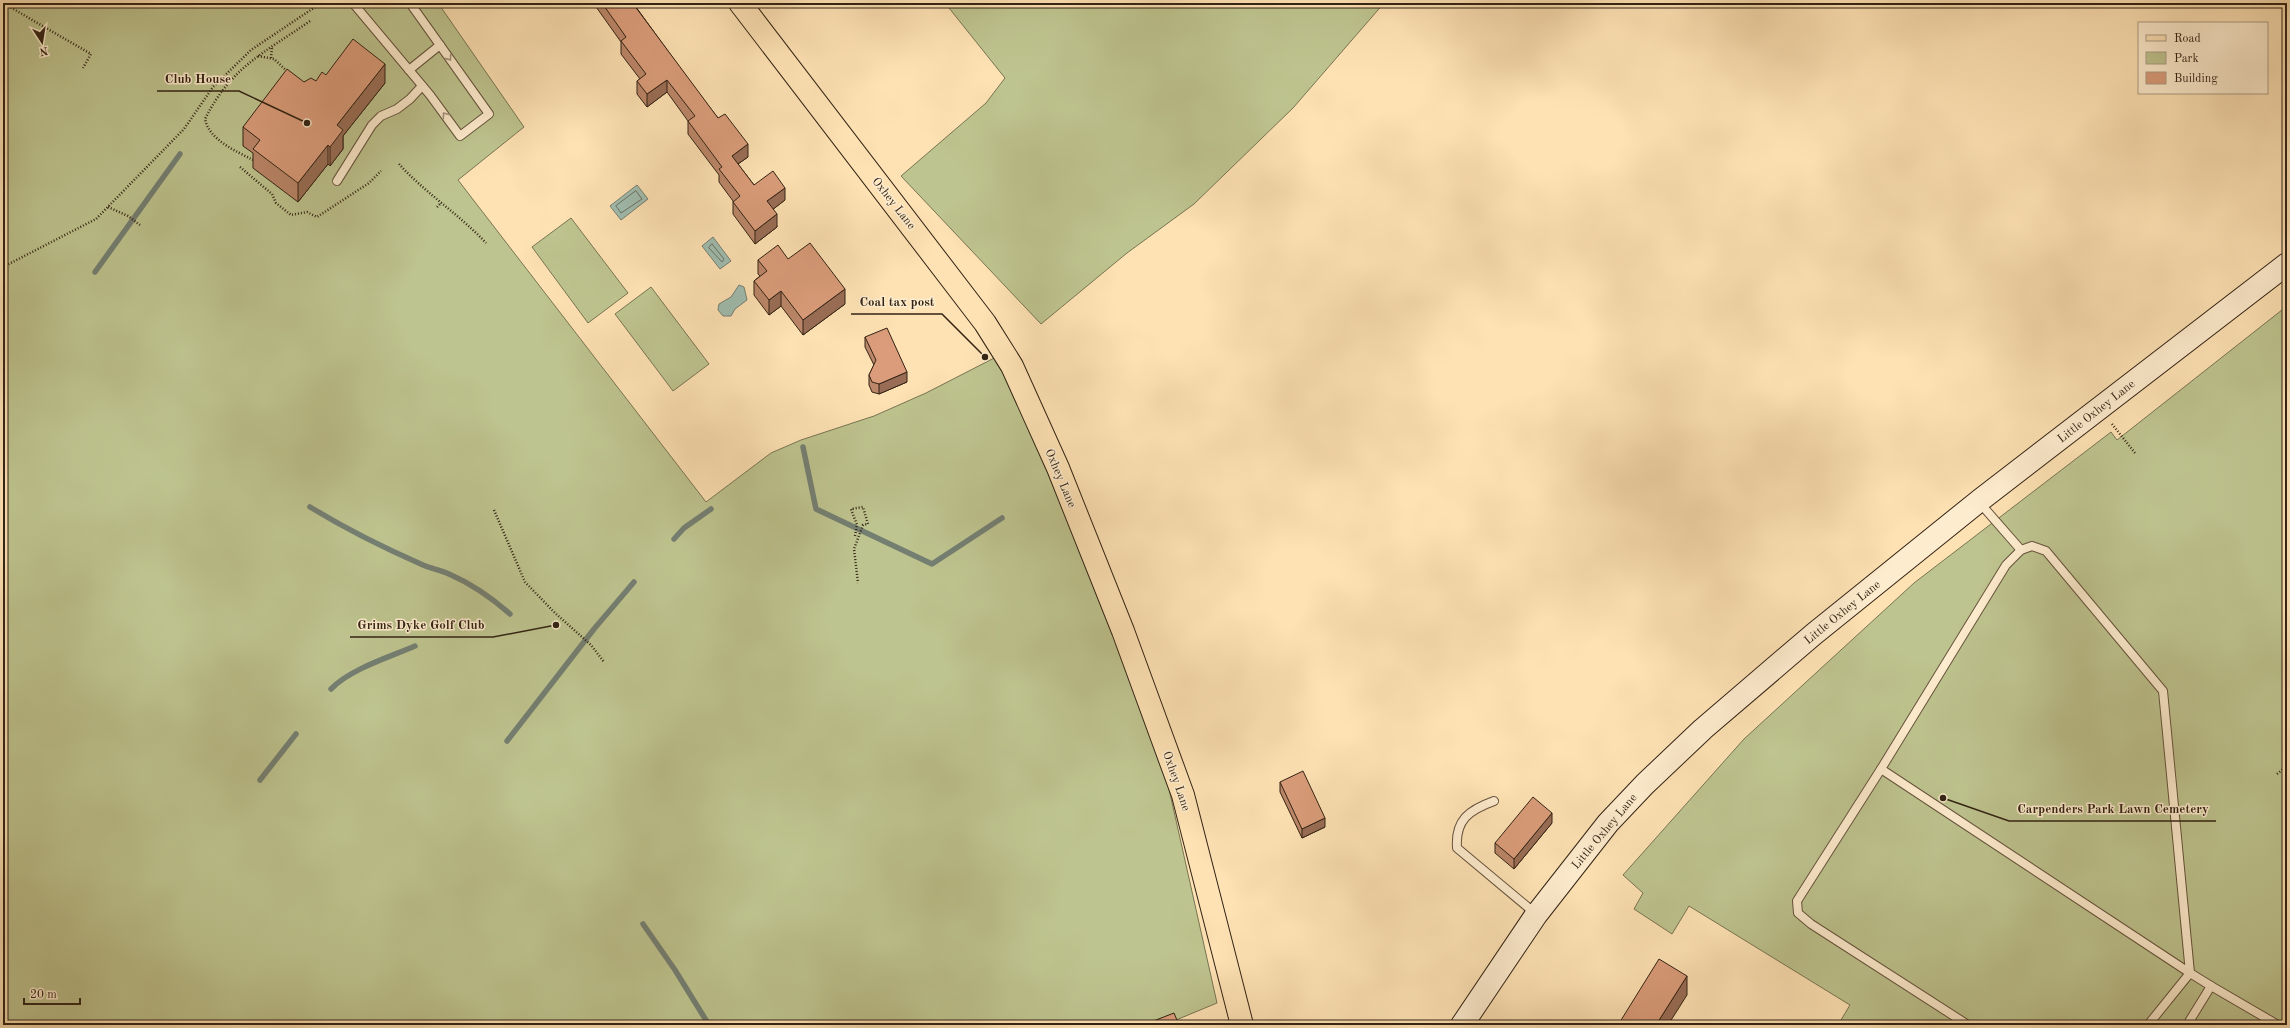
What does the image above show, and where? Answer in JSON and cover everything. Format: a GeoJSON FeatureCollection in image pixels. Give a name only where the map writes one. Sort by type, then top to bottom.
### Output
{"type":"FeatureCollection","features":[{"type":"Feature","properties":{"kind":"main road","name":"Oxhey Lane"},"geometry":{"type":"LineString","coordinates":[[740,3],[985,323],[1012,366],[1058,468],[1117,616],[1183,795],[1242,1025]]}},
{"type":"Feature","properties":{"kind":"main road","name":"Little Oxhey Lane"},"geometry":{"type":"LineString","coordinates":[[1462,1025],[1536,915],[1608,823],[1668,762],[1814,634],[1979,501],[2287,264]]}},
{"type":"Feature","properties":{"kind":"lane"},"geometry":{"type":"LineString","coordinates":[[353,3],[422,86],[460,136],[489,114],[410,3]]}},
{"type":"Feature","properties":{"kind":"lane"},"geometry":{"type":"LineString","coordinates":[[409,70],[440,45]]}},
{"type":"Feature","properties":{"kind":"lane"},"geometry":{"type":"LineString","coordinates":[[337,181],[372,125],[381,116],[397,109],[410,99],[422,86]]}},
{"type":"Feature","properties":{"kind":"lane"},"geometry":{"type":"LineString","coordinates":[[1979,501],[2021,550]]}},
{"type":"Feature","properties":{"kind":"lane"},"geometry":{"type":"LineString","coordinates":[[1968,1025],[1811,924],[1798,913],[1797,901],[1881,769],[2006,565],[2021,550],[2032,546],[2046,551],[2162,691],[2190,973],[2148,1025]]}},
{"type":"Feature","properties":{"kind":"lane"},"geometry":{"type":"LineString","coordinates":[[1881,769],[2190,973],[2278,1025]]}},
{"type":"Feature","properties":{"kind":"lane"},"geometry":{"type":"LineString","coordinates":[[1494,801],[1479,806],[1467,815],[1458,828],[1457,848],[1536,915]]}},
{"type":"Feature","properties":{"kind":"lane"},"geometry":{"type":"LineString","coordinates":[[2187,1025],[2211,986]]}},
{"type":"Feature","properties":{"kind":"path"},"geometry":{"type":"LineString","coordinates":[[3,3],[91,54],[83,68]]}},
{"type":"Feature","properties":{"kind":"path"},"geometry":{"type":"LineString","coordinates":[[3,267],[96,219],[184,129],[213,87],[246,55],[321,3]]}},
{"type":"Feature","properties":{"kind":"path"},"geometry":{"type":"LineString","coordinates":[[253,160],[233,149],[211,133],[205,119],[225,86],[239,71],[258,56],[310,21]]}},
{"type":"Feature","properties":{"kind":"path"},"geometry":{"type":"LineString","coordinates":[[271,58],[272,47]]}},
{"type":"Feature","properties":{"kind":"path"},"geometry":{"type":"LineString","coordinates":[[258,56],[271,58],[293,77]]}},
{"type":"Feature","properties":{"kind":"path"},"geometry":{"type":"LineString","coordinates":[[399,164],[441,203],[475,230],[486,243]]}},
{"type":"Feature","properties":{"kind":"path"},"geometry":{"type":"LineString","coordinates":[[240,167],[272,194],[276,203],[291,214],[307,212],[317,217],[363,187],[381,171]]}},
{"type":"Feature","properties":{"kind":"path"},"geometry":{"type":"LineString","coordinates":[[437,207],[441,203]]}},
{"type":"Feature","properties":{"kind":"path"},"geometry":{"type":"LineString","coordinates":[[108,207],[140,225]]}},
{"type":"Feature","properties":{"kind":"path"},"geometry":{"type":"LineString","coordinates":[[2110,422],[2135,453]]}},
{"type":"Feature","properties":{"kind":"path"},"geometry":{"type":"LineString","coordinates":[[855,536],[857,525],[851,509],[863,507],[868,524],[863,525],[854,549],[858,583]]}},
{"type":"Feature","properties":{"kind":"path"},"geometry":{"type":"LineString","coordinates":[[494,510],[525,582],[555,613],[591,645],[604,662]]}},
{"type":"Feature","properties":{"kind":"path"},"geometry":{"type":"LineString","coordinates":[[2277,774],[2287,766]]}},
{"type":"Feature","properties":{"kind":"green space"},"geometry":{"type":"Polygon","coordinates":[[[3,3],[438,3],[524,127],[458,180],[706,502],[771,453],[801,440],[874,416],[926,393],[1000,355],[1160,749],[1217,1003],[1164,1025],[3,1025],[3,3]]]}},
{"type":"Feature","properties":{"kind":"green space"},"geometry":{"type":"Polygon","coordinates":[[[945,3],[1384,3],[1293,108],[1194,204],[1127,253],[1041,324],[901,176],[986,103],[1005,78],[945,3]]]}},
{"type":"Feature","properties":{"kind":"green space"},"geometry":{"type":"Polygon","coordinates":[[[571,218],[628,293],[588,323],[532,247],[571,218]]]}},
{"type":"Feature","properties":{"kind":"green space"},"geometry":{"type":"Polygon","coordinates":[[[651,287],[709,364],[673,391],[615,314],[651,287]]]}},
{"type":"Feature","properties":{"kind":"green space"},"geometry":{"type":"Polygon","coordinates":[[[2287,306],[2287,1025],[1838,1025],[1850,1005],[1689,906],[1672,934],[1634,909],[1643,893],[1623,875],[1744,739],[1914,583],[2111,432],[2117,440],[2287,306]]]}},
{"type":"Feature","properties":{"kind":"water"},"geometry":{"type":"Polygon","coordinates":[[[637,185],[648,199],[621,220],[610,206],[637,185]]]}},
{"type":"Feature","properties":{"kind":"water"},"geometry":{"type":"Polygon","coordinates":[[[713,237],[731,261],[720,269],[702,246],[713,237]]]}},
{"type":"Feature","properties":{"kind":"water"},"geometry":{"type":"Polygon","coordinates":[[[739,285],[744,287],[747,300],[735,309],[731,316],[723,316],[718,310],[719,304],[731,297],[739,285]]]}},
{"type":"Feature","properties":{"kind":"building"},"geometry":{"type":"Polygon","coordinates":[[[602,3],[636,4],[634,5],[718,118],[725,114],[748,144],[732,156],[754,185],[773,171],[785,188],[767,201],[777,214],[755,231],[733,202],[740,196],[719,169],[722,167],[688,121],[695,116],[667,80],[647,94],[637,81],[646,74],[621,41],[626,37],[602,3]]]}},
{"type":"Feature","properties":{"kind":"building"},"geometry":{"type":"Polygon","coordinates":[[[353,39],[385,64],[337,125],[343,130],[330,147],[328,145],[298,183],[253,149],[260,140],[243,127],[287,69],[304,82],[311,78],[316,81],[322,72],[326,75],[353,39]]]}},
{"type":"Feature","properties":{"kind":"building"},"geometry":{"type":"Polygon","coordinates":[[[810,243],[845,289],[803,320],[781,291],[769,300],[754,281],[767,271],[758,260],[778,245],[788,259],[810,243]]]}},
{"type":"Feature","properties":{"kind":"building"},"geometry":{"type":"Polygon","coordinates":[[[887,328],[907,372],[879,384],[872,382],[869,375],[876,360],[865,337],[887,328]]]}},
{"type":"Feature","properties":{"kind":"building"},"geometry":{"type":"Polygon","coordinates":[[[1303,771],[1325,818],[1302,829],[1280,782],[1303,771]]]}},
{"type":"Feature","properties":{"kind":"building"},"geometry":{"type":"Polygon","coordinates":[[[1533,797],[1552,813],[1514,859],[1495,843],[1533,797]]]}},
{"type":"Feature","properties":{"kind":"building"},"geometry":{"type":"Polygon","coordinates":[[[1659,959],[1687,976],[1656,1025],[1618,1025],[1659,959]]]}},
{"type":"Feature","properties":{"kind":"building"},"geometry":{"type":"Polygon","coordinates":[[[1174,1013],[1179,1025],[1143,1025],[1174,1013]]]}},
{"type":"Feature","properties":{"kind":"waterway"},"geometry":{"type":"LineString","coordinates":[[95,272],[180,154]]}},
{"type":"Feature","properties":{"kind":"waterway"},"geometry":{"type":"LineString","coordinates":[[803,447],[816,509],[932,564],[1002,518]]}},
{"type":"Feature","properties":{"kind":"waterway"},"geometry":{"type":"LineString","coordinates":[[310,507],[380,545],[423,565],[466,582],[496,602],[510,614]]}},
{"type":"Feature","properties":{"kind":"waterway"},"geometry":{"type":"LineString","coordinates":[[674,539],[684,528],[711,509]]}},
{"type":"Feature","properties":{"kind":"waterway"},"geometry":{"type":"LineString","coordinates":[[507,741],[594,629],[634,582]]}},
{"type":"Feature","properties":{"kind":"waterway"},"geometry":{"type":"LineString","coordinates":[[331,689],[349,675],[382,659],[415,646]]}},
{"type":"Feature","properties":{"kind":"waterway"},"geometry":{"type":"LineString","coordinates":[[260,780],[296,734]]}},
{"type":"Feature","properties":{"kind":"waterway"},"geometry":{"type":"LineString","coordinates":[[643,924],[675,970],[709,1025]]}},
{"type":"Feature","properties":{"kind":"place","name":"Club House"},"geometry":{"type":"Point","coordinates":[307,123]}},
{"type":"Feature","properties":{"kind":"place","name":"Coal tax post"},"geometry":{"type":"Point","coordinates":[985,357]}},
{"type":"Feature","properties":{"kind":"place","name":"Grims Dyke Golf Club"},"geometry":{"type":"Point","coordinates":[556,625]}},
{"type":"Feature","properties":{"kind":"place","name":"Carpenders Park Lawn Cemetery"},"geometry":{"type":"Point","coordinates":[1943,798]}}]}
